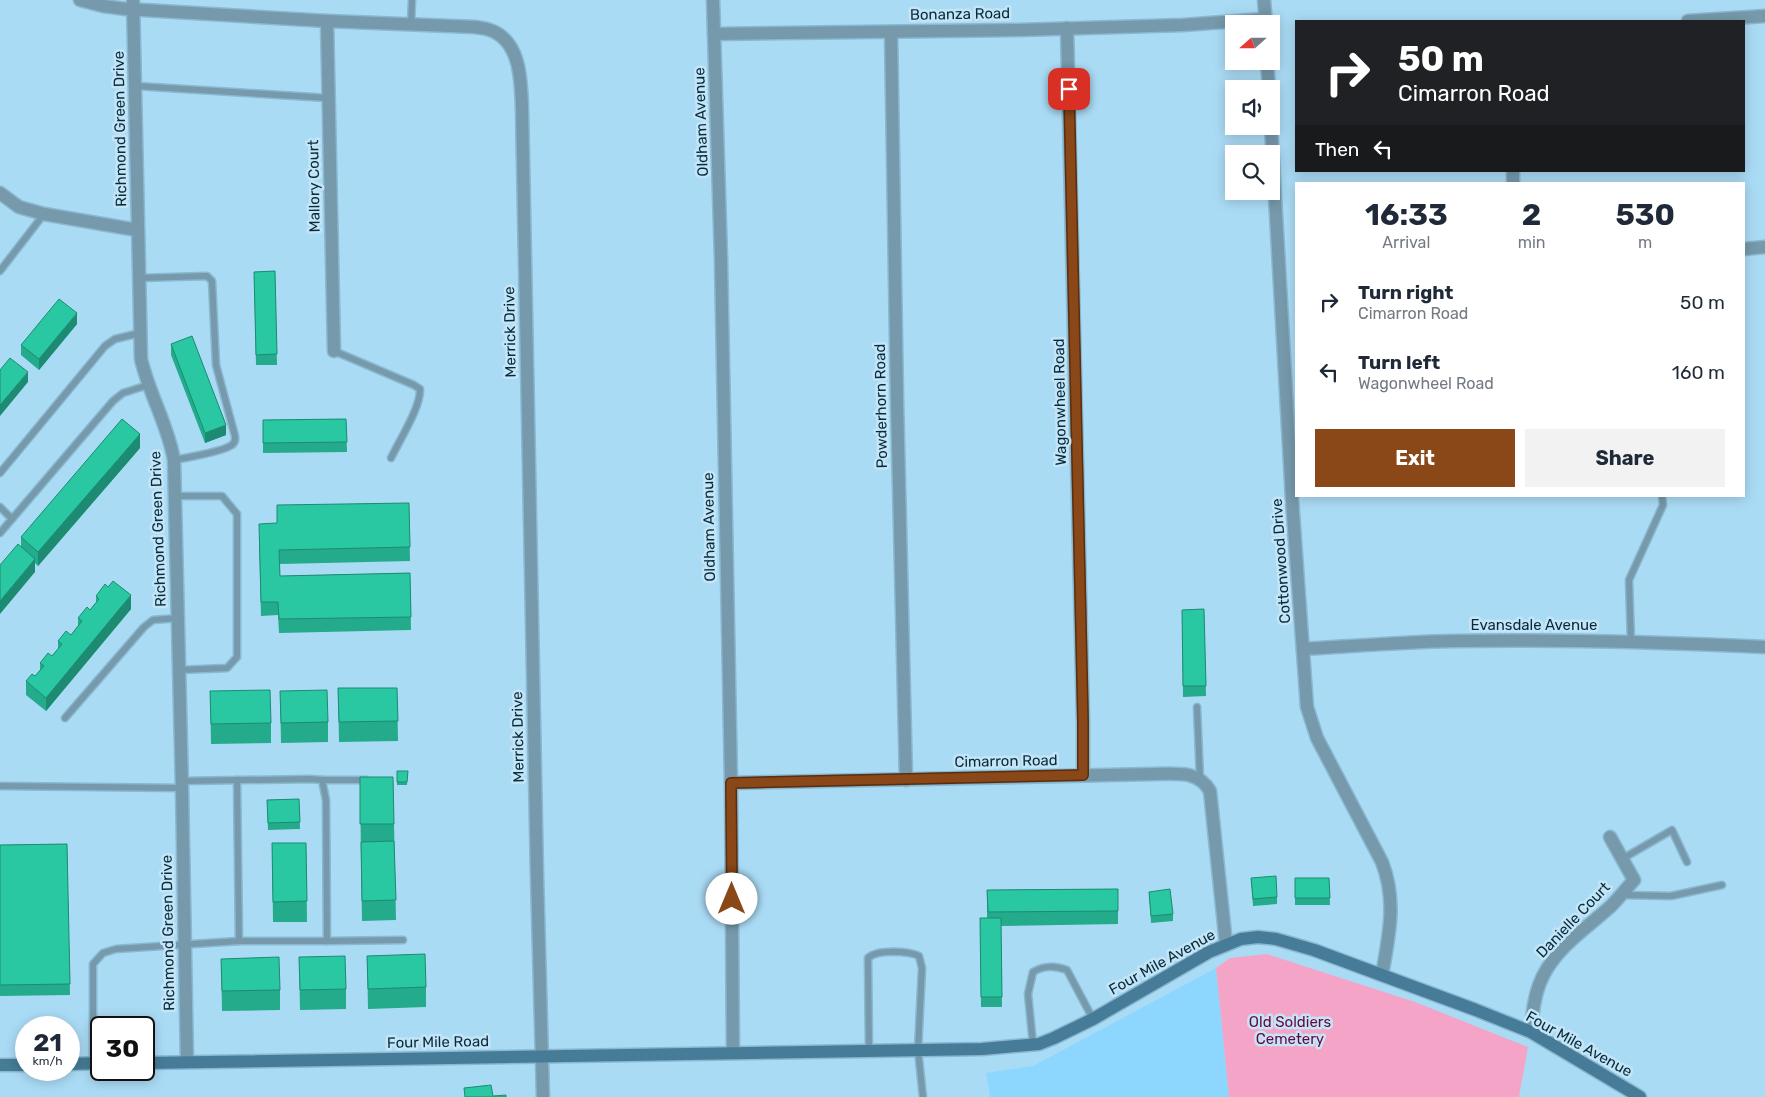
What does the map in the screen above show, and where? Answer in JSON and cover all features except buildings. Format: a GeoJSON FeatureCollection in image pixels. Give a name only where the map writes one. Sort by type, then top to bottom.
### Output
{"type":"FeatureCollection","features":[{"type":"Feature","properties":{"kind":"street","name":"Merrick Drive"},"geometry":{"type":"LineString","coordinates":[[80,0],[103,6],[133,4],[327,21],[462,26],[490,30],[507,42],[514,54],[519,68],[522,108],[543,1097]]}},
{"type":"Feature","properties":{"kind":"street","name":"Oldham Avenue"},"geometry":{"type":"LineString","coordinates":[[713,0],[731,783],[733,1052]]}},
{"type":"Feature","properties":{"kind":"street"},"geometry":{"type":"LineString","coordinates":[[1264,0],[1265,15]]}},
{"type":"Feature","properties":{"kind":"street","name":"Richmond Green Drive"},"geometry":{"type":"LineString","coordinates":[[133,4],[141,359],[148,385],[171,443],[176,496],[187,1062]]}},
{"type":"Feature","properties":{"kind":"street"},"geometry":{"type":"LineString","coordinates":[[1703,20],[1765,16]]}},
{"type":"Feature","properties":{"kind":"street","name":"Mallory Court"},"geometry":{"type":"LineString","coordinates":[[327,21],[334,351]]}},
{"type":"Feature","properties":{"kind":"street","name":"Bonanza Road"},"geometry":{"type":"LineString","coordinates":[[714,34],[891,32],[1225,22]]}},
{"type":"Feature","properties":{"kind":"street","name":"Wagonwheel Road"},"geometry":{"type":"LineString","coordinates":[[1067,28],[1083,775]]}},
{"type":"Feature","properties":{"kind":"street","name":"Powderhorn Road"},"geometry":{"type":"LineString","coordinates":[[891,32],[906,780]]}},
{"type":"Feature","properties":{"kind":"street","name":"Cottonwood Drive"},"geometry":{"type":"LineString","coordinates":[[1272,135],[1292,498],[1307,707],[1311,723],[1332,768],[1382,862],[1388,877],[1391,905],[1382,975]]}},
{"type":"Feature","properties":{"kind":"street"},"geometry":{"type":"LineString","coordinates":[[0,193],[19,207],[44,214],[137,230]]}},
{"type":"Feature","properties":{"kind":"street"},"geometry":{"type":"LineString","coordinates":[[1745,249],[1765,246]]}},
{"type":"Feature","properties":{"kind":"street","name":"Evansdale Avenue"},"geometry":{"type":"LineString","coordinates":[[1303,649],[1453,641],[1631,642],[1765,648]]}},
{"type":"Feature","properties":{"kind":"street","name":"Cimarron Road"},"geometry":{"type":"LineString","coordinates":[[731,783],[1184,774],[1200,779]]}},
{"type":"Feature","properties":{"kind":"street"},"geometry":{"type":"LineString","coordinates":[[1200,779],[1205,782],[1210,791],[1212,801],[1226,944]]}},
{"type":"Feature","properties":{"kind":"street","name":"Danielle Court"},"geometry":{"type":"LineString","coordinates":[[1531,1032],[1532,1013],[1538,990],[1543,976],[1552,961],[1621,895],[1634,880],[1610,837]]}},
{"type":"Feature","properties":{"kind":"street","name":"Four Mile Avenue"},"geometry":{"type":"LineString","coordinates":[[733,1052],[982,1049],[1033,1044],[1054,1038],[1093,1019],[1209,952],[1240,939],[1258,938],[1276,939],[1314,950],[1531,1032],[1640,1097]]}},
{"type":"Feature","properties":{"kind":"street","name":"Four Mile Road"},"geometry":{"type":"LineString","coordinates":[[155,1063],[733,1052]]}},
{"type":"Feature","properties":{"kind":"street"},"geometry":{"type":"LineString","coordinates":[[0,1065],[15,1065]]}},
{"type":"Feature","properties":{"kind":"lane"},"geometry":{"type":"LineString","coordinates":[[411,25],[412,0]]}},
{"type":"Feature","properties":{"kind":"lane"},"geometry":{"type":"LineString","coordinates":[[136,86],[328,98]]}},
{"type":"Feature","properties":{"kind":"lane"},"geometry":{"type":"LineString","coordinates":[[0,271],[44,214]]}},
{"type":"Feature","properties":{"kind":"lane"},"geometry":{"type":"LineString","coordinates":[[139,278],[207,276],[212,281],[216,365],[235,442],[221,450],[174,460]]}},
{"type":"Feature","properties":{"kind":"lane"},"geometry":{"type":"LineString","coordinates":[[0,473],[104,346],[114,339],[140,333]]}},
{"type":"Feature","properties":{"kind":"lane"},"geometry":{"type":"LineString","coordinates":[[334,351],[420,389],[417,407],[390,458]]}},
{"type":"Feature","properties":{"kind":"lane"},"geometry":{"type":"LineString","coordinates":[[0,533],[113,401],[123,393],[148,385]]}},
{"type":"Feature","properties":{"kind":"lane"},"geometry":{"type":"LineString","coordinates":[[176,496],[222,496],[237,514],[237,657],[227,668],[179,670]]}},
{"type":"Feature","properties":{"kind":"lane"},"geometry":{"type":"LineString","coordinates":[[1631,642],[1628,580],[1663,505],[1662,497]]}},
{"type":"Feature","properties":{"kind":"lane"},"geometry":{"type":"LineString","coordinates":[[0,507],[12,519]]}},
{"type":"Feature","properties":{"kind":"lane"},"geometry":{"type":"LineString","coordinates":[[65,718],[148,623],[158,619],[178,618]]}},
{"type":"Feature","properties":{"kind":"lane"},"geometry":{"type":"LineString","coordinates":[[1197,707],[1200,779]]}},
{"type":"Feature","properties":{"kind":"lane"},"geometry":{"type":"LineString","coordinates":[[0,786],[182,784],[237,780],[375,779]]}},
{"type":"Feature","properties":{"kind":"lane"},"geometry":{"type":"LineString","coordinates":[[237,780],[238,941]]}},
{"type":"Feature","properties":{"kind":"lane"},"geometry":{"type":"LineString","coordinates":[[322,780],[326,800],[327,941]]}},
{"type":"Feature","properties":{"kind":"lane"},"geometry":{"type":"LineString","coordinates":[[1622,859],[1672,830],[1687,862]]}},
{"type":"Feature","properties":{"kind":"lane"},"geometry":{"type":"LineString","coordinates":[[1621,895],[1671,896],[1722,886]]}},
{"type":"Feature","properties":{"kind":"lane"},"geometry":{"type":"LineString","coordinates":[[95,1016],[93,964],[103,953],[116,949],[238,941],[403,940]]}},
{"type":"Feature","properties":{"kind":"lane"},"geometry":{"type":"LineString","coordinates":[[869,1051],[868,958],[878,952],[913,953],[920,956],[922,968],[918,1050],[923,1097]]}},
{"type":"Feature","properties":{"kind":"lane"},"geometry":{"type":"LineString","coordinates":[[1033,1044],[1028,994],[1032,972],[1041,967],[1055,966],[1067,970],[1093,1019]]}},
{"type":"Feature","properties":{"kind":"shaded area"},"geometry":{"type":"Polygon","coordinates":[[[1216,968],[1229,1097],[990,1097],[986,1073],[1033,1066],[1216,968]]]}},
{"type":"Feature","properties":{"kind":"green space","name":"Old Soldiers Cemetery"},"geometry":{"type":"Polygon","coordinates":[[[1267,954],[1415,1002],[1528,1047],[1519,1097],[1229,1097],[1216,968],[1230,958],[1267,954]]]}},
{"type":"Feature","properties":{"kind":"route"},"geometry":{"type":"LineString","coordinates":[[732,899],[731,783],[1083,775],[1069,89]]}}]}
